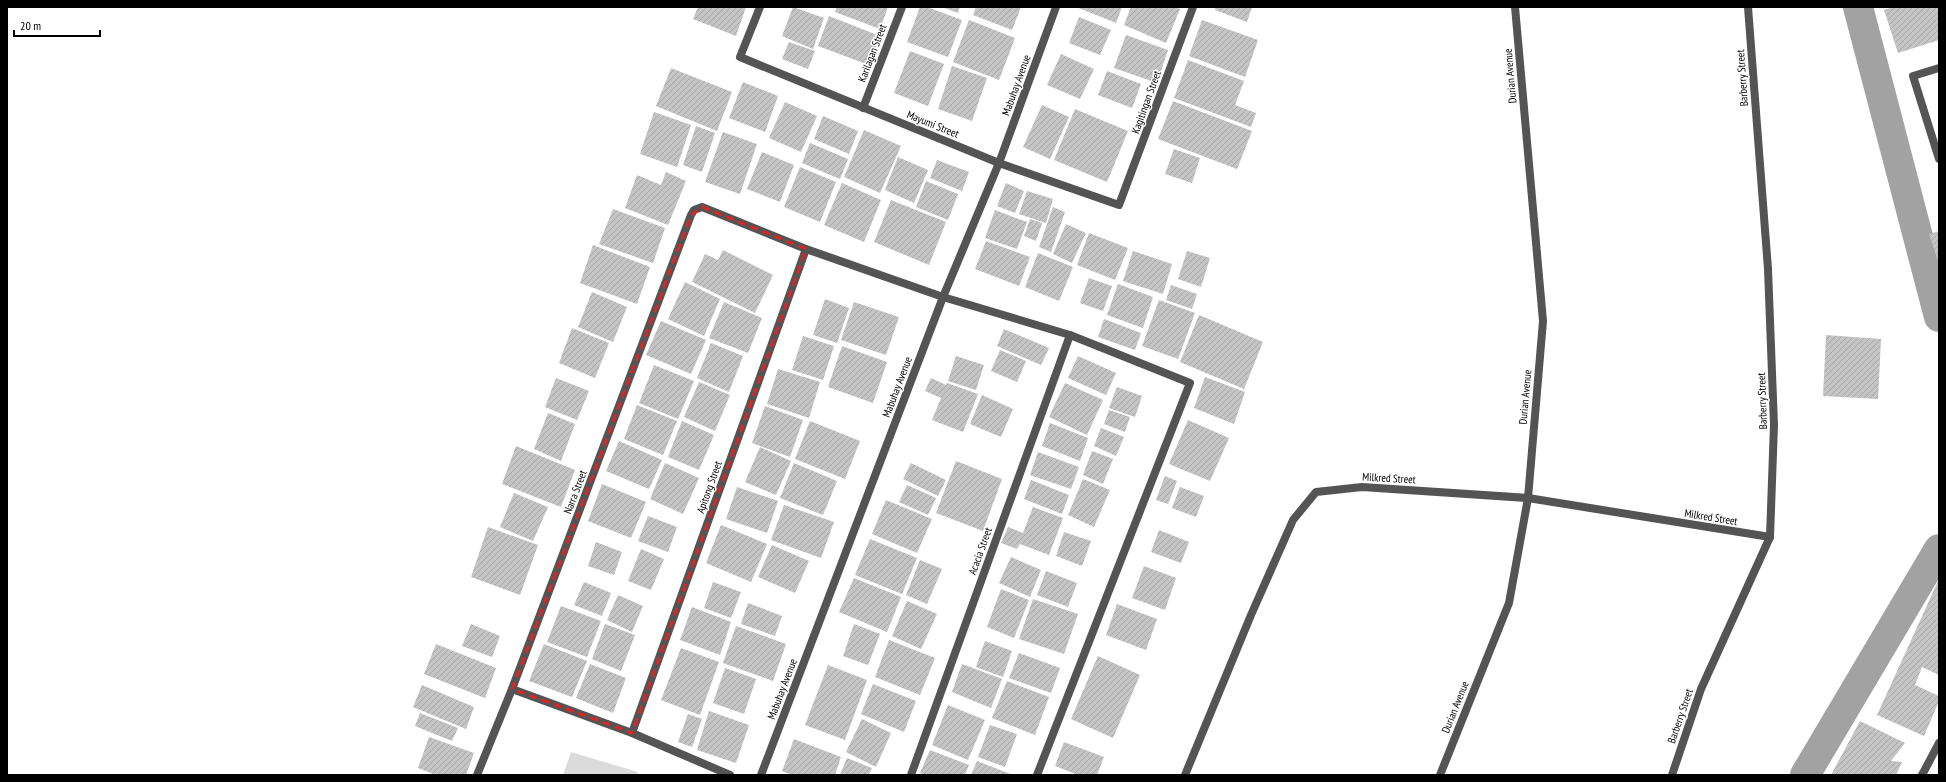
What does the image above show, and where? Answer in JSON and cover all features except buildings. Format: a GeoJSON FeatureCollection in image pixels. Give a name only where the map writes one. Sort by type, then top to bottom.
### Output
{"type":"FeatureCollection","features":[{"type":"Feature","properties":{"kind":"street","name":"Mayumi Street"},"geometry":{"type":"LineString","coordinates":[[760,7],[740,57],[999,163],[1119,205]]}},
{"type":"Feature","properties":{"kind":"street","name":"Karilagan Street"},"geometry":{"type":"LineString","coordinates":[[863,108],[902,7]]}},
{"type":"Feature","properties":{"kind":"street","name":"Mabuhay Avenue"},"geometry":{"type":"LineString","coordinates":[[761,775],[943,297],[999,163],[1056,7]]}},
{"type":"Feature","properties":{"kind":"street","name":"Kagitingan Street"},"geometry":{"type":"LineString","coordinates":[[1119,205],[1193,7]]}},
{"type":"Feature","properties":{"kind":"street","name":"Durian Avenue"},"geometry":{"type":"LineString","coordinates":[[1440,775],[1509,603],[1528,498],[1543,321],[1515,7]]}},
{"type":"Feature","properties":{"kind":"street","name":"Barberry Street"},"geometry":{"type":"LineString","coordinates":[[1672,775],[1701,689],[1770,537],[1774,425],[1768,269],[1748,7]]}},
{"type":"Feature","properties":{"kind":"street"},"geometry":{"type":"LineString","coordinates":[[1939,68],[1913,76],[1939,159]]}},
{"type":"Feature","properties":{"kind":"street","name":"Narra Street"},"geometry":{"type":"LineString","coordinates":[[477,775],[512,689],[694,210],[702,207],[806,249]]}},
{"type":"Feature","properties":{"kind":"street"},"geometry":{"type":"LineString","coordinates":[[806,249],[943,297],[1070,335],[1190,383],[1037,775]]}},
{"type":"Feature","properties":{"kind":"street","name":"Apitong Street"},"geometry":{"type":"LineString","coordinates":[[632,733],[806,249]]}},
{"type":"Feature","properties":{"kind":"street","name":"Acacia Street"},"geometry":{"type":"LineString","coordinates":[[912,775],[1070,335]]}},
{"type":"Feature","properties":{"kind":"street","name":"Milkred Street"},"geometry":{"type":"LineString","coordinates":[[1185,775],[1251,615],[1293,520],[1316,492],[1362,487],[1528,498],[1770,537]]}},
{"type":"Feature","properties":{"kind":"street"},"geometry":{"type":"LineString","coordinates":[[512,689],[632,733],[730,775]]}},
{"type":"Feature","properties":{"kind":"street"},"geometry":{"type":"LineString","coordinates":[[1922,775],[1939,744]]}},
{"type":"Feature","properties":{"kind":"highlighted area"},"geometry":{"type":"Polygon","coordinates":[[[702,207],[806,249],[632,733],[512,689],[691,215],[702,207]]]}},
{"type":"Feature","properties":{"kind":"shaded area"},"geometry":{"type":"Polygon","coordinates":[[[571,752],[638,772],[637,775],[563,775],[571,752]]]}},
{"type":"Feature","properties":{"kind":"waterway"},"geometry":{"type":"LineString","coordinates":[[1858,7],[1939,317]]}},
{"type":"Feature","properties":{"kind":"waterway"},"geometry":{"type":"LineString","coordinates":[[1805,775],[1939,549]]}}]}
